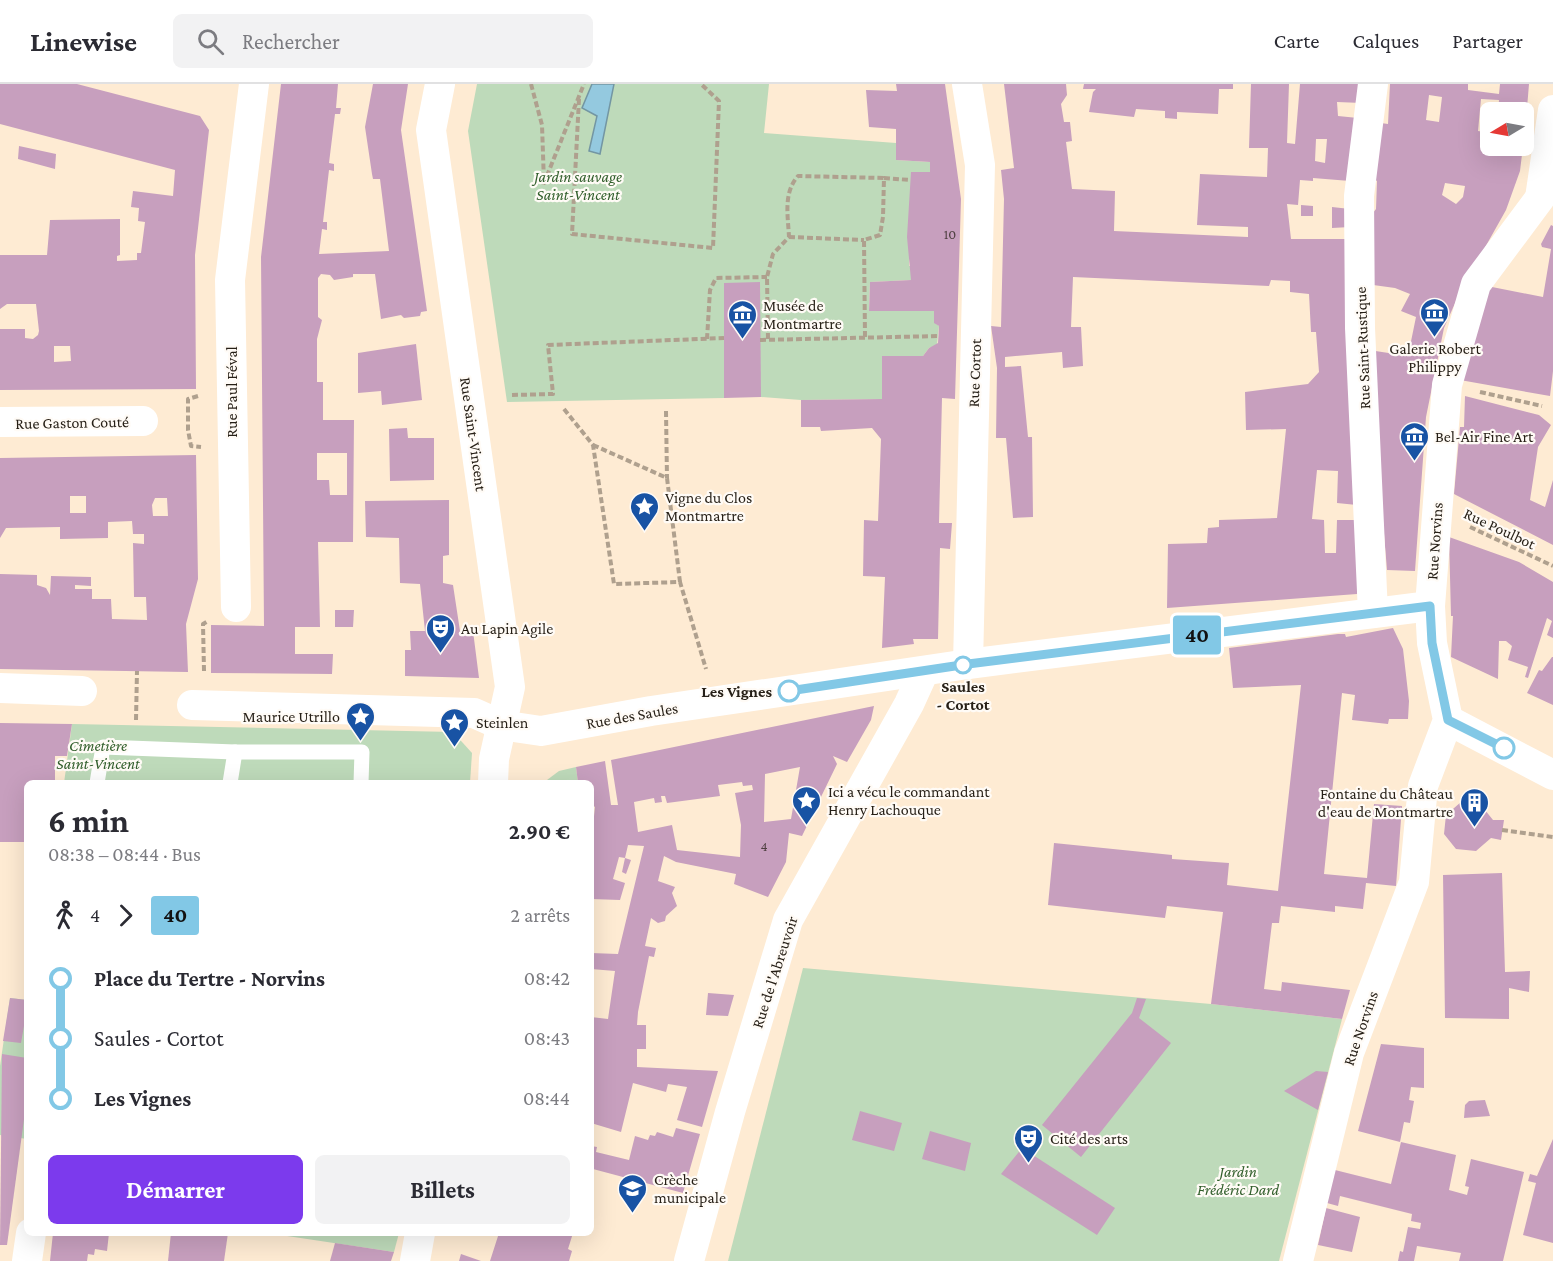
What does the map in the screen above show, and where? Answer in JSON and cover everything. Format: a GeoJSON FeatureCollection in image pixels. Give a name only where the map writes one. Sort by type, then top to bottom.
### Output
{"type":"FeatureCollection","features":[{"type":"Feature","properties":{"kind":"street","name":"Rue Paul Féval"},"geometry":{"type":"LineString","coordinates":[[236,607],[230,280],[254,84]]}},
{"type":"Feature","properties":{"kind":"street","name":"Rue Saint-Vincent"},"geometry":{"type":"LineString","coordinates":[[440,84],[431,130],[510,687],[501,725],[493,780]]}},
{"type":"Feature","properties":{"kind":"street","name":"Rue Cortot"},"geometry":{"type":"LineString","coordinates":[[967,84],[980,165],[968,664]]}},
{"type":"Feature","properties":{"kind":"street","name":"Rue Saint-Rustique"},"geometry":{"type":"LineString","coordinates":[[1373,84],[1359,196],[1360,328],[1373,613]]}},
{"type":"Feature","properties":{"kind":"street","name":"Rue Norvins"},"geometry":{"type":"LineString","coordinates":[[1298,1261],[1349,1053],[1414,882],[1423,786],[1448,720],[1432,643],[1430,606],[1447,385],[1476,284],[1540,198],[1549,171],[1553,110]]}},
{"type":"Feature","properties":{"kind":"street","name":"Rue Gaston Couté"},"geometry":{"type":"LineString","coordinates":[[0,422],[143,421]]}},
{"type":"Feature","properties":{"kind":"street","name":"Rue des Saules"},"geometry":{"type":"LineString","coordinates":[[198,693],[474,713],[501,725],[541,731],[651,711],[968,664],[1430,606]]}},
{"type":"Feature","properties":{"kind":"street","name":"Rue de l'Abreuvoir"},"geometry":{"type":"LineString","coordinates":[[689,1261],[730,1112],[788,920],[909,704],[924,671]]}},
{"type":"Feature","properties":{"kind":"street"},"geometry":{"type":"LineString","coordinates":[[0,688],[81,691]]}},
{"type":"Feature","properties":{"kind":"street"},"geometry":{"type":"LineString","coordinates":[[1448,720],[1553,775]]}},
{"type":"Feature","properties":{"kind":"street"},"geometry":{"type":"LineString","coordinates":[[27,1261],[31,1236]]}},
{"type":"Feature","properties":{"kind":"street"},"geometry":{"type":"LineString","coordinates":[[415,1261],[419,1236]]}},
{"type":"Feature","properties":{"kind":"lane"},"geometry":{"type":"LineString","coordinates":[[98,780],[103,747],[235,752],[363,752],[361,780]]}},
{"type":"Feature","properties":{"kind":"lane"},"geometry":{"type":"LineString","coordinates":[[230,780],[235,752]]}},
{"type":"Feature","properties":{"kind":"path"},"geometry":{"type":"LineString","coordinates":[[531,84],[543,124],[544,183],[584,84]]}},
{"type":"Feature","properties":{"kind":"path"},"geometry":{"type":"LineString","coordinates":[[579,99],[572,234],[713,248],[719,101],[701,84]]}},
{"type":"Feature","properties":{"kind":"path"},"geometry":{"type":"LineString","coordinates":[[768,339],[767,277],[773,254],[789,237],[788,195],[791,184],[798,176],[910,180]]}},
{"type":"Feature","properties":{"kind":"path"},"geometry":{"type":"LineString","coordinates":[[789,237],[864,240],[880,235],[884,178]]}},
{"type":"Feature","properties":{"kind":"path"},"geometry":{"type":"LineString","coordinates":[[864,240],[865,337]]}},
{"type":"Feature","properties":{"kind":"path"},"geometry":{"type":"LineString","coordinates":[[707,339],[710,290],[716,278],[767,277]]}},
{"type":"Feature","properties":{"kind":"path"},"geometry":{"type":"LineString","coordinates":[[760,340],[939,336]]}},
{"type":"Feature","properties":{"kind":"path"},"geometry":{"type":"LineString","coordinates":[[512,395],[553,394],[548,345],[724,338]]}},
{"type":"Feature","properties":{"kind":"path"},"geometry":{"type":"LineString","coordinates":[[1447,385],[1542,406]]}},
{"type":"Feature","properties":{"kind":"path"},"geometry":{"type":"LineString","coordinates":[[195,396],[188,399],[188,413],[185,420],[189,442],[196,447]]}},
{"type":"Feature","properties":{"kind":"path"},"geometry":{"type":"LineString","coordinates":[[564,409],[593,445],[667,478]]}},
{"type":"Feature","properties":{"kind":"path"},"geometry":{"type":"LineString","coordinates":[[666,411],[667,478],[680,582],[708,674]]}},
{"type":"Feature","properties":{"kind":"path"},"geometry":{"type":"LineString","coordinates":[[593,445],[614,584],[680,582]]}},
{"type":"Feature","properties":{"kind":"path","name":"Rue Poulbot"},"geometry":{"type":"LineString","coordinates":[[1437,511],[1553,566]]}},
{"type":"Feature","properties":{"kind":"path"},"geometry":{"type":"LineString","coordinates":[[198,693],[203,624],[236,607]]}},
{"type":"Feature","properties":{"kind":"path"},"geometry":{"type":"LineString","coordinates":[[136,720],[138,671]]}},
{"type":"Feature","properties":{"kind":"path"},"geometry":{"type":"LineString","coordinates":[[1502,830],[1553,837]]}},
{"type":"Feature","properties":{"kind":"green space","name":"Jardin sauvage Saint-Vincent"},"geometry":{"type":"Polygon","coordinates":[[[477,84],[769,84],[764,133],[896,143],[896,160],[930,162],[930,172],[909,237],[911,280],[870,282],[869,311],[934,311],[934,322],[939,326],[937,345],[929,348],[923,356],[882,356],[882,399],[801,400],[761,397],[724,283],[724,398],[507,402],[468,131],[477,84]]]}},
{"type":"Feature","properties":{"kind":"green space","name":"Cimetière Saint-Vincent"},"geometry":{"type":"Polygon","coordinates":[[[72,724],[453,732],[472,753],[470,780],[64,780],[72,724]]]}},
{"type":"Feature","properties":{"kind":"green space"},"geometry":{"type":"Polygon","coordinates":[[[576,767],[578,780],[547,780],[559,771],[576,767]]]}},
{"type":"Feature","properties":{"kind":"green space","name":"Cité des arts"},"geometry":{"type":"Polygon","coordinates":[[[803,968],[1211,1004],[1342,1019],[1279,1261],[728,1261],[803,968]]]}},
{"type":"Feature","properties":{"kind":"green space"},"geometry":{"type":"Polygon","coordinates":[[[10,998],[24,1000],[24,1139],[0,1135],[0,1066],[10,998]]]}},
{"type":"Feature","properties":{"kind":"green space"},"geometry":{"type":"Polygon","coordinates":[[[287,1236],[398,1236],[394,1252],[287,1236]]]}},
{"type":"Feature","properties":{"kind":"water"},"geometry":{"type":"Polygon","coordinates":[[[592,84],[614,84],[600,154],[589,151],[597,116],[582,108],[592,84]]]}},
{"type":"Feature","properties":{"kind":"building"},"geometry":{"type":"Polygon","coordinates":[[[0,84],[77,84],[200,116],[209,130],[195,255],[196,389],[0,390],[0,329],[25,329],[25,338],[33,339],[39,331],[36,304],[7,304],[0,309],[0,255],[47,255],[50,220],[120,219],[120,255],[117,256],[117,261],[137,260],[137,253],[141,253],[145,222],[138,221],[139,208],[131,207],[133,191],[173,196],[175,170],[0,124],[0,84]],[[54,346],[54,362],[71,361],[70,346],[54,346]]]}},
{"type":"Feature","properties":{"kind":"building"},"geometry":{"type":"Polygon","coordinates":[[[281,84],[338,84],[336,108],[341,108],[340,114],[335,114],[329,163],[334,164],[334,171],[329,170],[323,222],[327,222],[327,230],[322,229],[319,254],[389,251],[380,179],[373,179],[365,127],[373,84],[408,84],[401,130],[427,311],[421,312],[420,316],[404,318],[401,315],[381,319],[375,274],[353,274],[353,277],[334,280],[330,275],[321,274],[318,278],[318,317],[322,320],[317,339],[317,382],[323,382],[323,420],[354,420],[353,542],[318,542],[320,627],[295,627],[295,654],[333,654],[332,674],[211,673],[211,625],[264,626],[261,257],[281,84]],[[317,453],[317,480],[329,480],[330,495],[347,495],[347,453],[317,453]]]}},
{"type":"Feature","properties":{"kind":"building"},"geometry":{"type":"Polygon","coordinates":[[[896,84],[945,84],[961,199],[955,399],[942,398],[939,523],[952,523],[950,549],[940,548],[938,639],[913,639],[914,644],[882,648],[885,577],[863,576],[864,520],[878,521],[881,439],[872,428],[821,431],[820,427],[801,427],[801,400],[882,399],[882,356],[923,356],[929,348],[938,343],[939,326],[934,323],[934,311],[869,311],[870,282],[911,280],[907,237],[911,172],[930,172],[930,162],[896,160],[896,129],[869,127],[866,90],[897,91],[896,84]]]}},
{"type":"Feature","properties":{"kind":"building"},"geometry":{"type":"Polygon","coordinates":[[[1004,84],[1066,84],[1067,95],[1061,104],[1064,122],[1070,122],[1072,141],[1066,142],[1072,189],[1115,191],[1114,231],[1248,237],[1248,227],[1197,225],[1200,174],[1267,177],[1268,148],[1249,148],[1251,84],[1289,84],[1287,143],[1295,144],[1300,84],[1364,84],[1362,103],[1337,102],[1338,116],[1358,118],[1350,181],[1313,178],[1313,181],[1300,180],[1298,205],[1287,204],[1291,239],[1350,239],[1357,505],[1337,503],[1338,471],[1317,470],[1312,519],[1324,520],[1325,553],[1336,553],[1337,520],[1357,520],[1357,594],[1167,608],[1168,544],[1207,543],[1208,528],[1219,527],[1219,520],[1277,518],[1286,429],[1246,430],[1245,392],[1308,384],[1319,372],[1316,332],[1311,332],[1309,294],[1290,292],[1290,281],[1271,280],[1269,286],[1073,277],[1071,327],[1081,327],[1083,366],[1063,368],[1062,352],[1005,357],[1005,367],[1021,366],[1028,437],[1032,437],[1033,517],[1013,518],[1006,438],[996,438],[997,368],[991,326],[1001,327],[1004,199],[1001,170],[1014,168],[1004,84]],[[1316,139],[1315,161],[1325,163],[1327,139],[1316,139]]]}},
{"type":"Feature","properties":{"kind":"building"},"geometry":{"type":"Polygon","coordinates":[[[1084,84],[1233,84],[1233,89],[1219,89],[1218,114],[1177,112],[1177,119],[1165,118],[1165,111],[1136,109],[1134,117],[1089,112],[1093,92],[1096,89],[1083,89],[1084,84]]]}},
{"type":"Feature","properties":{"kind":"building"},"geometry":{"type":"Polygon","coordinates":[[[1390,84],[1468,84],[1468,90],[1499,94],[1500,84],[1529,84],[1528,102],[1499,102],[1499,100],[1481,99],[1480,102],[1478,131],[1480,131],[1480,156],[1522,156],[1520,171],[1506,210],[1460,292],[1444,328],[1426,417],[1415,571],[1387,570],[1369,350],[1408,356],[1416,317],[1401,311],[1410,294],[1395,288],[1366,284],[1369,218],[1376,209],[1377,181],[1371,177],[1374,122],[1388,124],[1390,84]],[[1429,95],[1426,120],[1439,122],[1442,97],[1429,95]],[[1445,183],[1442,195],[1456,204],[1463,197],[1465,186],[1445,183]]]}},
{"type":"Feature","properties":{"kind":"building"},"geometry":{"type":"Polygon","coordinates":[[[19,146],[56,154],[55,169],[18,159],[19,146]]]}},
{"type":"Feature","properties":{"kind":"building"},"geometry":{"type":"Polygon","coordinates":[[[1301,205],[1313,206],[1313,216],[1301,216],[1301,205]]]}},
{"type":"Feature","properties":{"kind":"building"},"geometry":{"type":"Polygon","coordinates":[[[1332,207],[1350,209],[1350,227],[1332,228],[1332,207]]]}},
{"type":"Feature","properties":{"kind":"building"},"geometry":{"type":"Polygon","coordinates":[[[1551,225],[1553,226],[1553,371],[1550,396],[1460,380],[1487,286],[1543,297],[1551,249],[1542,247],[1541,244],[1551,225]]]}},
{"type":"Feature","properties":{"kind":"building"},"geometry":{"type":"Polygon","coordinates":[[[760,282],[761,397],[724,398],[724,283],[760,282]]]}},
{"type":"Feature","properties":{"kind":"building"},"geometry":{"type":"Polygon","coordinates":[[[416,344],[422,400],[382,405],[381,391],[358,393],[358,353],[416,344]]]}},
{"type":"Feature","properties":{"kind":"building"},"geometry":{"type":"Polygon","coordinates":[[[1465,396],[1539,415],[1551,425],[1538,447],[1530,500],[1545,507],[1553,480],[1553,545],[1454,494],[1460,427],[1464,427],[1465,396]]]}},
{"type":"Feature","properties":{"kind":"building"},"geometry":{"type":"Polygon","coordinates":[[[407,428],[408,438],[434,438],[434,480],[390,481],[389,429],[407,428]]]}},
{"type":"Feature","properties":{"kind":"building"},"geometry":{"type":"Polygon","coordinates":[[[196,455],[198,579],[186,624],[188,672],[0,669],[0,574],[37,575],[37,585],[46,588],[50,595],[51,576],[91,577],[91,586],[75,585],[75,589],[92,589],[92,599],[111,599],[112,619],[147,620],[146,597],[134,597],[133,543],[144,544],[144,534],[133,534],[132,521],[108,522],[108,538],[60,539],[60,527],[6,528],[0,538],[0,458],[196,455]],[[70,496],[70,513],[86,513],[86,496],[70,496]],[[155,498],[152,505],[153,516],[168,516],[167,498],[155,498]]]}},
{"type":"Feature","properties":{"kind":"building"},"geometry":{"type":"Polygon","coordinates":[[[449,500],[449,555],[443,556],[443,583],[453,585],[460,631],[473,631],[479,678],[405,676],[405,650],[411,650],[410,631],[425,631],[420,584],[400,583],[399,538],[366,537],[365,501],[449,500]]]}},
{"type":"Feature","properties":{"kind":"building"},"geometry":{"type":"Polygon","coordinates":[[[1449,537],[1519,562],[1553,582],[1553,638],[1547,635],[1552,621],[1547,618],[1528,678],[1525,677],[1528,667],[1508,660],[1512,646],[1506,641],[1499,641],[1498,679],[1451,657],[1453,616],[1451,616],[1449,537]]]}},
{"type":"Feature","properties":{"kind":"building"},"geometry":{"type":"Polygon","coordinates":[[[335,610],[354,610],[353,627],[335,627],[335,610]]]}},
{"type":"Feature","properties":{"kind":"building"},"geometry":{"type":"Polygon","coordinates":[[[1393,628],[1403,649],[1409,701],[1408,719],[1389,719],[1388,724],[1352,720],[1355,695],[1342,693],[1324,874],[1367,878],[1374,804],[1402,806],[1396,886],[1366,883],[1363,909],[1335,906],[1335,912],[1281,906],[1279,923],[1272,923],[1264,989],[1281,991],[1282,982],[1350,990],[1342,1019],[1211,1004],[1223,912],[1167,906],[1165,918],[1048,905],[1054,843],[1172,855],[1172,859],[1229,863],[1227,885],[1278,891],[1301,685],[1233,688],[1229,648],[1338,634],[1345,634],[1346,637],[1393,628]]]}},
{"type":"Feature","properties":{"kind":"building"},"geometry":{"type":"Polygon","coordinates":[[[1552,657],[1553,705],[1527,693],[1539,670],[1542,671],[1552,657]]]}},
{"type":"Feature","properties":{"kind":"building"},"geometry":{"type":"Polygon","coordinates":[[[874,706],[871,720],[847,762],[833,756],[837,764],[802,836],[789,833],[786,862],[768,897],[734,884],[736,874],[676,862],[664,856],[658,881],[675,887],[672,893],[677,906],[666,916],[665,921],[658,923],[651,918],[645,946],[656,948],[654,957],[649,956],[638,1012],[637,1025],[646,1025],[646,1049],[637,1049],[637,1067],[718,1071],[702,1127],[677,1120],[687,1087],[668,1084],[666,1092],[633,1083],[621,1132],[594,1124],[594,1017],[608,1019],[615,971],[594,969],[594,953],[618,954],[644,846],[628,845],[625,858],[619,857],[613,879],[625,883],[620,900],[594,899],[594,780],[578,780],[576,767],[605,761],[611,805],[618,805],[611,760],[874,706]],[[800,767],[765,774],[764,822],[791,819],[800,767]],[[742,782],[718,785],[720,796],[667,803],[665,796],[661,796],[662,802],[655,803],[654,798],[634,802],[638,832],[672,825],[677,850],[740,857],[741,825],[735,793],[753,790],[752,785],[743,786],[742,782]]]}},
{"type":"Feature","properties":{"kind":"building"},"geometry":{"type":"Polygon","coordinates":[[[0,723],[72,724],[67,756],[55,756],[55,780],[24,780],[24,842],[0,842],[0,723]]]}},
{"type":"Feature","properties":{"kind":"building","name":"Fontaine du Château d'eau de Montmartre"},"geometry":{"type":"Polygon","coordinates":[[[1461,802],[1481,805],[1493,820],[1504,820],[1501,840],[1491,838],[1476,851],[1456,849],[1444,834],[1446,815],[1461,802]]]}},
{"type":"Feature","properties":{"kind":"building"},"geometry":{"type":"Polygon","coordinates":[[[625,858],[631,860],[626,874],[622,872],[625,858]]]}},
{"type":"Feature","properties":{"kind":"building"},"geometry":{"type":"Polygon","coordinates":[[[1502,873],[1505,972],[1530,971],[1529,992],[1509,988],[1509,1019],[1445,1018],[1443,875],[1502,873]]]}},
{"type":"Feature","properties":{"kind":"building"},"geometry":{"type":"Polygon","coordinates":[[[708,993],[734,995],[728,1016],[706,1015],[708,993]]]}},
{"type":"Feature","properties":{"kind":"building"},"geometry":{"type":"Polygon","coordinates":[[[10,998],[24,1000],[24,1026],[21,1043],[3,1041],[10,998]]]}},
{"type":"Feature","properties":{"kind":"building"},"geometry":{"type":"Polygon","coordinates":[[[1137,998],[1146,999],[1139,1018],[1171,1043],[1081,1157],[1042,1125],[1132,1013],[1137,998]]]}},
{"type":"Feature","properties":{"kind":"building"},"geometry":{"type":"Polygon","coordinates":[[[1381,1044],[1424,1048],[1424,1088],[1411,1087],[1409,1100],[1414,1101],[1410,1123],[1404,1122],[1400,1142],[1358,1131],[1381,1044]]]}},
{"type":"Feature","properties":{"kind":"building"},"geometry":{"type":"Polygon","coordinates":[[[2,1054],[24,1058],[24,1119],[7,1245],[0,1245],[2,1054]]]}},
{"type":"Feature","properties":{"kind":"building"},"geometry":{"type":"Polygon","coordinates":[[[1316,1071],[1328,1072],[1318,1110],[1284,1091],[1316,1071]]]}},
{"type":"Feature","properties":{"kind":"building"},"geometry":{"type":"Polygon","coordinates":[[[1485,1100],[1490,1116],[1464,1118],[1465,1105],[1469,1101],[1485,1100]]]}},
{"type":"Feature","properties":{"kind":"building"},"geometry":{"type":"Polygon","coordinates":[[[860,1111],[902,1123],[894,1151],[852,1140],[860,1111]]]}},
{"type":"Feature","properties":{"kind":"building"},"geometry":{"type":"Polygon","coordinates":[[[676,1128],[700,1134],[683,1193],[594,1169],[594,1146],[597,1147],[596,1152],[629,1160],[635,1136],[648,1140],[650,1135],[655,1136],[657,1132],[673,1137],[676,1128]]]}},
{"type":"Feature","properties":{"kind":"building"},"geometry":{"type":"Polygon","coordinates":[[[930,1131],[971,1143],[965,1171],[922,1159],[930,1131]]]}},
{"type":"Feature","properties":{"kind":"building"},"geometry":{"type":"Polygon","coordinates":[[[1553,1139],[1553,1243],[1523,1235],[1536,1183],[1528,1181],[1530,1174],[1537,1176],[1553,1139]]]}},
{"type":"Feature","properties":{"kind":"building"},"geometry":{"type":"Polygon","coordinates":[[[1401,1142],[1456,1155],[1449,1190],[1467,1195],[1469,1187],[1465,1186],[1471,1159],[1524,1172],[1503,1261],[1459,1261],[1461,1253],[1417,1246],[1414,1261],[1398,1261],[1400,1251],[1403,1252],[1408,1227],[1420,1229],[1421,1223],[1411,1221],[1412,1214],[1340,1196],[1338,1206],[1327,1203],[1335,1170],[1391,1184],[1401,1142]]]}},
{"type":"Feature","properties":{"kind":"building"},"geometry":{"type":"Polygon","coordinates":[[[1022,1148],[1115,1208],[1097,1235],[1001,1174],[1022,1148]]]}},
{"type":"Feature","properties":{"kind":"building"},"geometry":{"type":"Polygon","coordinates":[[[1326,1208],[1360,1217],[1352,1252],[1318,1245],[1326,1208]]]}},
{"type":"Feature","properties":{"kind":"building"},"geometry":{"type":"Polygon","coordinates":[[[53,1236],[109,1236],[107,1251],[95,1249],[94,1255],[88,1254],[87,1261],[50,1261],[53,1236]]]}},
{"type":"Feature","properties":{"kind":"building"},"geometry":{"type":"Polygon","coordinates":[[[171,1236],[228,1236],[224,1261],[168,1261],[171,1236]]]}},
{"type":"Feature","properties":{"kind":"building"},"geometry":{"type":"Polygon","coordinates":[[[498,1236],[572,1236],[568,1249],[572,1251],[569,1261],[490,1261],[498,1236]]]}},
{"type":"Feature","properties":{"kind":"building"},"geometry":{"type":"Polygon","coordinates":[[[335,1243],[394,1252],[391,1261],[330,1261],[335,1243]]]}},
{"type":"Feature","properties":{"kind":"building"},"geometry":{"type":"Polygon","coordinates":[[[461,1254],[481,1261],[459,1261],[461,1254]]]}},
{"type":"Feature","properties":{"kind":"bus line","name":"40"},"geometry":{"type":"LineString","coordinates":[[789,691],[968,664],[1430,606],[1432,643],[1448,720],[1504,748]]}},
{"type":"Feature","properties":{"kind":"place","name":"Galerie Robert Philippy"},"geometry":{"type":"Point","coordinates":[1435,338]}},
{"type":"Feature","properties":{"kind":"place","name":"Musée de Montmartre"},"geometry":{"type":"Point","coordinates":[742,340]}},
{"type":"Feature","properties":{"kind":"place","name":"Bel-Air Fine Art"},"geometry":{"type":"Point","coordinates":[1414,462]}},
{"type":"Feature","properties":{"kind":"place","name":"Vigne du Clos Montmartre"},"geometry":{"type":"Point","coordinates":[644,532]}},
{"type":"Feature","properties":{"kind":"place","name":"Au Lapin Agile"},"geometry":{"type":"Point","coordinates":[440,654]}},
{"type":"Feature","properties":{"kind":"place","name":"Saules - Cortot"},"geometry":{"type":"Point","coordinates":[963,665]}},
{"type":"Feature","properties":{"kind":"place","name":"Les Vignes"},"geometry":{"type":"Point","coordinates":[789,691]}},
{"type":"Feature","properties":{"kind":"place","name":"Maurice Utrillo"},"geometry":{"type":"Point","coordinates":[361,742]}},
{"type":"Feature","properties":{"kind":"place","name":"Steinlen"},"geometry":{"type":"Point","coordinates":[455,748]}},
{"type":"Feature","properties":{"kind":"place","name":"Ici a vécu le commandant Henry Lachouque"},"geometry":{"type":"Point","coordinates":[807,826]}},
{"type":"Feature","properties":{"kind":"place","name":"Fontaine du Château d'eau de Montmartre"},"geometry":{"type":"Point","coordinates":[1474,828]}},
{"type":"Feature","properties":{"kind":"place","name":"Cité des arts"},"geometry":{"type":"Point","coordinates":[1029,1164]}},
{"type":"Feature","properties":{"kind":"place","name":"Crèche municipale"},"geometry":{"type":"Point","coordinates":[633,1214]}},
{"type":"Feature","properties":{"kind":"park label","name":"Jardin Frédéric Dard"},"geometry":{"type":"Point","coordinates":[1238,1180]}}]}
